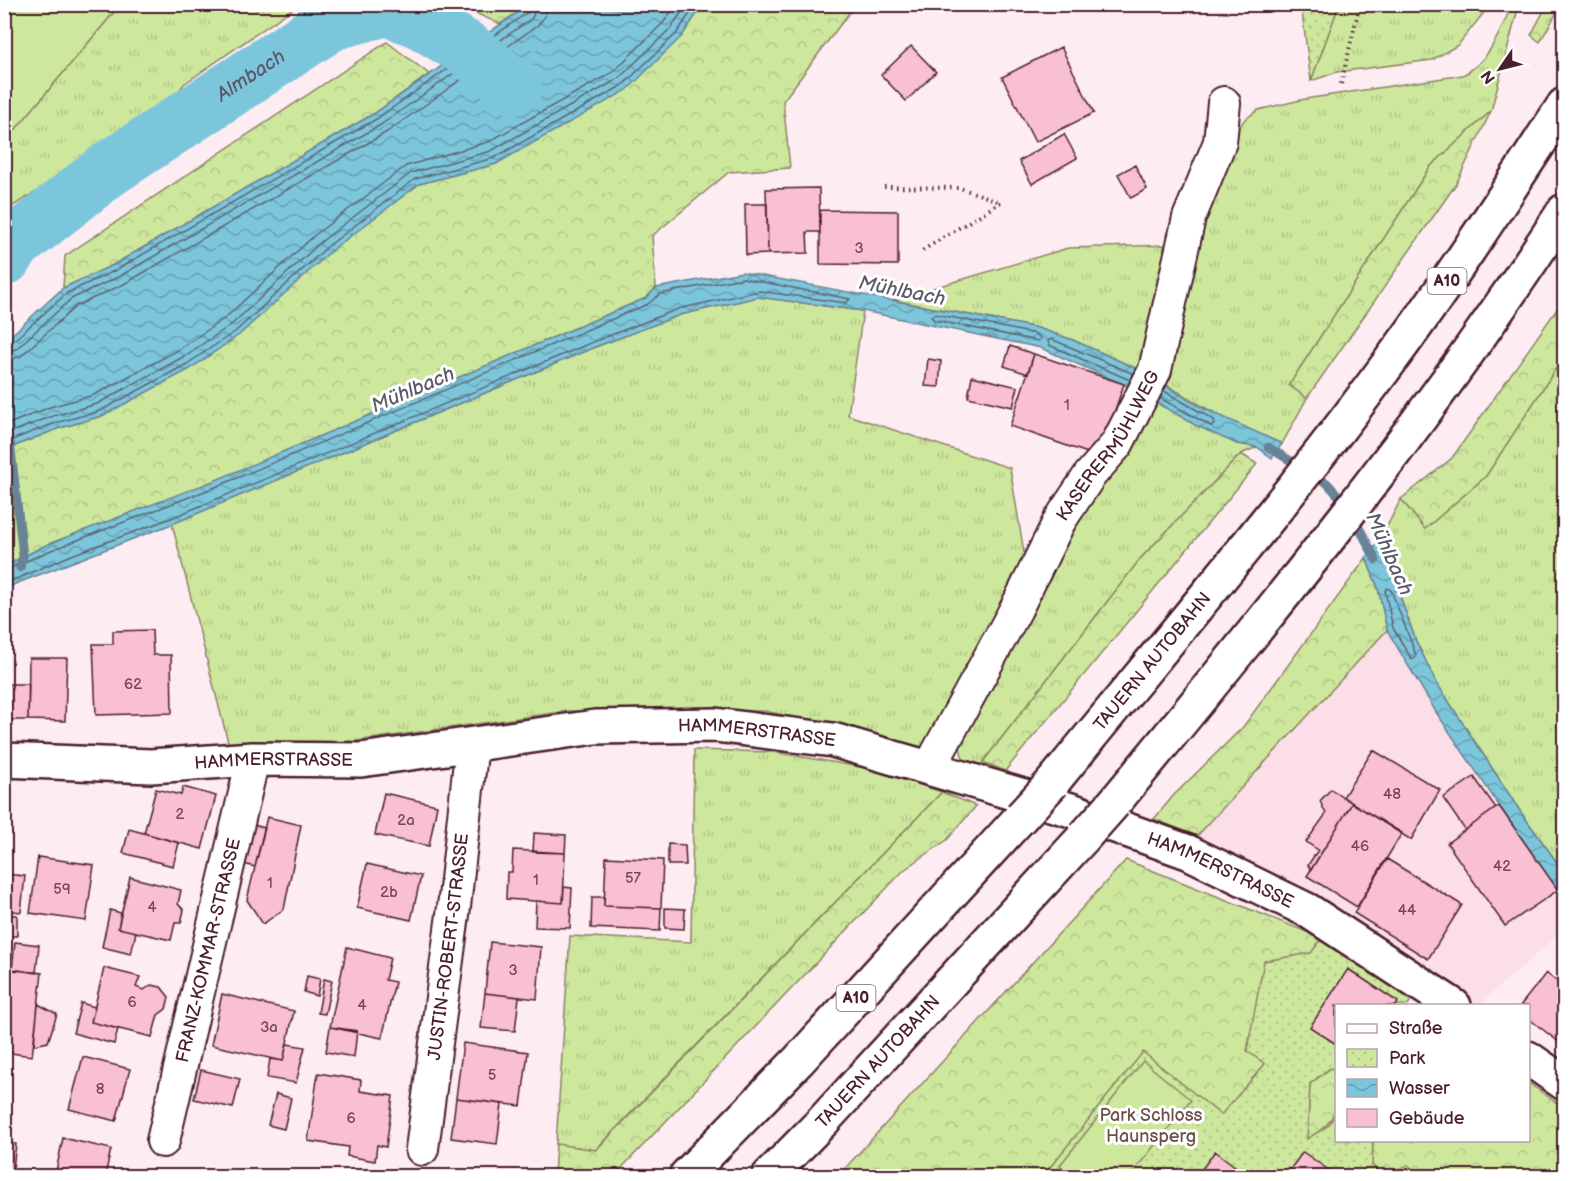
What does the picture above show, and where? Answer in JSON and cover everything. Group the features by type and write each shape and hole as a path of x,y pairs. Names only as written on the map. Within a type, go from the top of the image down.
{"main road":[{"name":"TAUERN AUTOBAHN","path":"686,1176 799,1060 1053,782 1322,452 1424,313 1564,105"},
{"name":"TAUERN AUTOBAHN","path":"769,1176 823,1121 1114,803 1337,531 1448,381 1564,212"},
{"name":"HAMMERSTRASSE","path":"4,760 151,766 253,759 361,760 595,728 715,725 833,740 1071,810 1188,852 1306,910 1452,1004"},
{"path":"1530,1059 1564,1083"}],"street":[{"name":"KASERERMÜHLWEG","path":"930,767 1016,609 1060,520 1090,475 1117,444 1155,370 1189,218 1220,142 1224,103"},
{"name":"JUSTIN-ROBERT-STRASSE","path":"422,1149 454,907 472,744"},
{"name":"FRANZ-KOMMAR-STRASSE","path":"163,1141 253,759"}],"path":[{"path":"1341,84 1360,4"},
{"path":"884,187 960,188 1001,202 920,252"}],"shaded area":[{"path":"1387,630 1436,712 1564,902 1564,930 1476,1004 1300,887 1197,836"}],"green space":[{"path":"4,5 120,5 5,142"},
{"path":"120,5 298,5 184,84 162,114 5,211 5,142"},
{"path":"457,5 528,5 500,24"},
{"path":"703,5 863,5 852,9 783,101 790,168 729,172 652,236 656,288 646,298 216,481 46,545 5,566 5,450 57,429 102,416 419,184 496,164 681,37"},
{"path":"1301,5 1339,5 1311,81"},
{"path":"1339,5 1490,5 1458,45 1432,60 1337,72 1311,81"},
{"path":"1512,5 1519,5 1491,111 1430,167 1289,385 1307,398 1282,444 1221,417 1158,380 1179,285 1235,135 1244,120 1258,110 1305,99 1463,75 1487,54"},
{"path":"1547,5 1561,5 1540,42 1531,35"},
{"path":"387,42 429,74 375,113 113,265 63,288 65,256"},
{"path":"1491,111 1456,184 1307,398 1289,385 1430,167"},
{"path":"1170,245 1144,372 1073,340 1038,328 893,300 1068,248"},
{"path":"758,297 863,311 848,415 1010,468 1026,565 923,747 765,711 568,711 356,741 229,746 172,524 595,347 680,315"},
{"path":"1564,299 1564,356 1486,476 1425,529 1401,499 1452,458"},
{"path":"1564,356 1564,872 1520,811 1436,682 1416,641 1380,540 1401,499 1425,529 1486,476"},
{"path":"1150,400 1237,444 1257,447 1241,454 1141,558 983,762 1005,771 963,759 958,741 1080,502"},
{"path":"1241,454 1257,464 1005,771 983,762 1141,558"},
{"path":"1366,558 1378,588 1387,630 1197,836 1154,819 1174,795 1243,727"},
{"path":"694,750 774,752 866,768 942,792 595,1150 556,1144 570,936 691,942"},
{"path":"942,792 976,806 947,840 904,870 614,1176 554,1176 556,1144 596,1150"},
{"path":"1126,860 1322,938 1311,953 1265,1064 1221,1115 1143,1053 1043,1176 838,1176"},
{"name":"Park Schloss Haunsperg","path":"1322,938 1411,1000 1409,1004 1335,1004 1335,1070 1330,1068 1310,1084 1307,1139 1329,1125 1335,1113 1335,1142 1373,1142 1372,1165 1382,1176 1043,1176 1143,1052 1221,1115 1265,1064 1247,1051 1264,961 1311,953"},
{"path":"1143,1061 1191,1100 1130,1176 1074,1176 1060,1165"},
{"path":"1331,1068 1335,1070 1335,1111 1326,1125 1307,1140 1310,1084"},
{"path":"1530,1084 1564,1108 1564,1176 1421,1176 1408,1165 1382,1176 1372,1165 1373,1142 1530,1142"}],"water":[{"path":"528,5 703,5 681,37 627,90 496,164 419,184 331,251 239,335 190,369 102,416 57,429 5,450 5,341 63,288 113,265 375,113"},
{"path":"742,272 1038,328 1073,340 1144,372 1199,406 1282,444 1272,458 1257,447 1237,444 1195,425 1134,389 1041,348 863,311 758,297 680,315 595,347 172,524 15,584 5,591 5,566 46,545 216,480 646,298 656,288"},
{"path":"1380,540 1416,641 1436,682 1520,811 1564,872 1564,902 1436,712 1387,630 1378,588 1366,558"}],"building":[{"path":"911,46 936,72 906,101 881,75"},
{"path":"1061,47 1094,113 1035,142 1002,77"},
{"path":"1064,134 1077,158 1032,184 1019,161"},
{"path":"1135,165 1147,189 1131,198 1118,174"},
{"path":"819,188 820,232 807,232 808,253 768,254 766,189"},
{"path":"745,204 767,204 768,254 746,255"},
{"path":"820,210 898,211 898,265 820,264"},
{"path":"1010,346 1034,354 1028,374 1004,366"},
{"path":"1034,354 1124,384 1099,457 1010,426"},
{"path":"928,359 941,361 939,387 925,386"},
{"path":"972,376 1018,387 1013,407 968,397"},
{"path":"152,630 153,655 171,655 172,713 96,715 93,644 113,644 113,631"},
{"path":"29,658 67,658 65,721 28,720"},
{"path":"4,684 29,684 28,720 4,720"},
{"path":"1373,750 1440,790 1411,840 1343,797"},
{"path":"1474,777 1496,808 1465,830 1443,798"},
{"path":"183,787 216,796 202,849 144,833 156,789 181,795"},
{"path":"1331,789 1352,803 1311,870 1308,865 1318,850 1306,842 1326,814 1320,801"},
{"path":"384,793 437,805 429,846 375,835"},
{"path":"1352,803 1402,833 1357,907 1307,876"},
{"path":"1499,806 1558,890 1505,926 1447,843"},
{"path":"267,817 301,825 284,909 263,924 247,900"},
{"path":"254,825 265,828 255,867 244,864"},
{"path":"129,829 179,843 173,866 123,853"},
{"path":"534,833 566,835 565,853 533,852"},
{"path":"668,844 685,845 686,865 668,865"},
{"path":"513,850 565,853 563,903 506,899 507,872 512,872"},
{"path":"38,857 94,865 86,921 30,913"},
{"path":"606,857 663,860 661,908 604,906"},
{"path":"1387,859 1462,905 1428,959 1354,913"},
{"path":"367,864 421,876 411,920 357,908"},
{"path":"4,874 25,876 21,912 4,910"},
{"path":"130,877 181,890 178,904 184,910 181,923 175,923 171,940 118,928"},
{"path":"564,887 572,888 570,928 535,927 536,901 563,903"},
{"path":"592,897 604,897 604,906 661,908 660,931 591,928"},
{"path":"665,908 685,909 684,929 665,928"},
{"path":"110,910 121,913 118,928 136,932 131,954 102,947"},
{"path":"4,915 17,915 17,936 4,936"},
{"path":"15,942 39,945 36,973 12,969"},
{"path":"490,942 541,947 537,999 485,993"},
{"path":"347,947 390,958 385,980 395,982 382,1038 330,1027"},
{"path":"104,968 140,977 136,987 144,990 151,985 161,987 169,997 166,1009 158,1015 152,1037 91,1022"},
{"path":"4,969 42,973 32,1056 4,1052"},
{"path":"1348,969 1398,1002 1397,1004 1335,1004 1335,1043 1310,1027"},
{"path":"1546,973 1564,987 1564,1046 1530,1020 1530,1004 1522,1004"},
{"path":"307,976 320,979 317,996 304,992"},
{"path":"324,979 332,981 325,1014 318,1013"},
{"path":"485,993 519,997 515,1031 481,1028"},
{"path":"222,994 294,1011 283,1061 211,1045"},
{"path":"81,1003 95,1007 91,1022 118,1029 114,1044 73,1033"},
{"path":"38,1004 57,1014 48,1042 34,1045"},
{"path":"330,1027 357,1031 354,1057 326,1052"},
{"path":"463,1043 528,1052 521,1106 456,1098"},
{"path":"287,1044 305,1047 296,1083 267,1078 270,1059 283,1061"},
{"path":"83,1057 130,1069 116,1121 69,1109"},
{"path":"201,1070 240,1079 233,1108 194,1099"},
{"path":"318,1073 361,1080 360,1091 393,1096 386,1147 377,1145 375,1161 347,1156 348,1147 308,1141"},
{"path":"276,1094 291,1098 284,1129 268,1125"},
{"path":"456,1098 502,1104 497,1144 451,1138"},
{"path":"63,1138 111,1149 105,1176 55,1176"},
{"path":"4,1142 16,1144 12,1176 4,1176"},
{"path":"1215,1151 1244,1173 1241,1176 1197,1176"},
{"path":"1303,1152 1337,1176 1285,1176"}],"waterway":[{"name":"Almbach","path":"4,258 16,242 109,169 331,23 386,8 419,20 467,49 514,87"},
{"name":"Mühlbach","path":"4,433 10,441 23,556 20,568"},
{"name":"Mühlbach","path":"1268,447 1327,483 1346,504"},
{"name":"Mühlbach","path":"1353,516 1376,560"}]}
